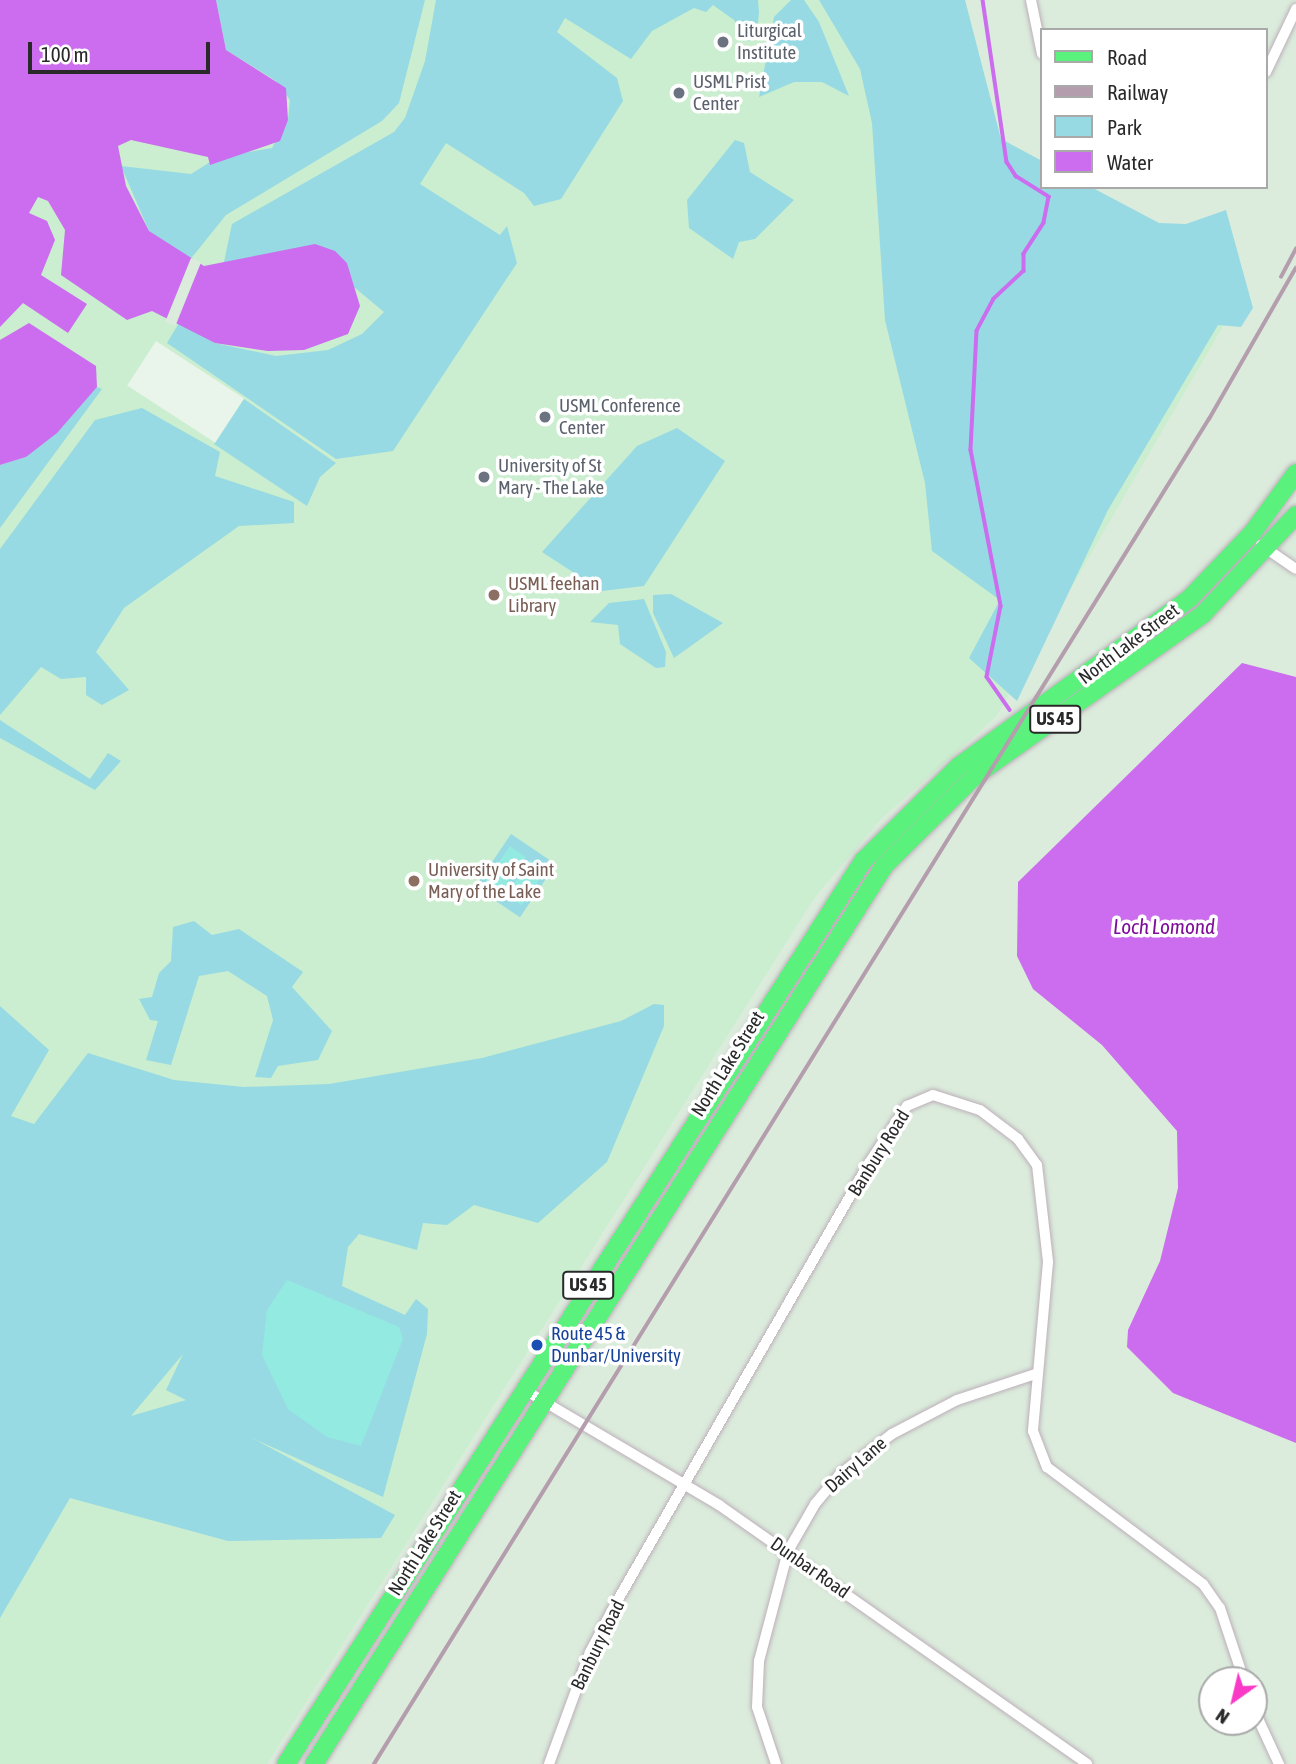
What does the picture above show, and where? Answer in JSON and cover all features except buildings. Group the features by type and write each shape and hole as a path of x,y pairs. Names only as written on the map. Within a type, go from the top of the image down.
{"main road":[{"name":"North Lake Street","path":"286,1764 523,1389 863,861 959,766 1141,638 1249,536 1296,473"},
{"name":"North Lake Street","path":"314,1764 849,915 899,848 976,775 1203,614 1268,550 1296,515"}],"street":[{"path":"1031,0 1040,44"},
{"path":"1268,68 1296,9"},
{"path":"1249,536 1296,569"},
{"name":"Banbury Road","path":"549,1764 590,1652 869,1163 907,1107 920,1098 956,1099 980,1110 1018,1139 1037,1165 1048,1262 1033,1431 1047,1467 1203,1584 1220,1608 1239,1666"},
{"name":"Dairy Lane","path":"776,1764 756,1688 788,1551 815,1504 872,1447 957,1400 1038,1373"},
{"name":"Dunbar Road","path":"523,1389 788,1551 1087,1764"},
{"path":"1266,1736 1279,1764"}],"shaded area":[{"name":"University of Saint Mary of the Lake","path":"0,0 965,0 1001,139 1040,160 1040,189 1094,189 1243,292 996,717 881,819 815,897 267,1764 0,1764"},
{"path":"156,341 244,398 215,443 127,385"},
{"path":"510,846 526,857 501,892 485,881"},
{"path":"530,860 546,871 521,905 506,894"},
{"path":"287,1280 399,1327 403,1339 361,1446 327,1437 288,1409 262,1355 267,1310"}],"green space":[{"path":"216,0 425,0 399,103 382,121 226,215 189,261 149,231 121,166 191,174 218,157 272,148 288,120 290,100 276,81 226,50"},
{"path":"436,0 758,0 759,13 757,32 748,41 734,20 713,5 706,12 694,8 652,31 631,59 565,18 557,32 617,78 623,101 561,199 534,206 524,193 446,143 420,184 500,235 507,226 517,263 393,451 336,459 167,343 179,323 215,343 276,356 328,350 362,334 384,312 354,287 347,263 224,262 232,224 394,132 405,118 425,61"},
{"path":"791,0 804,0 819,22 849,96 822,82 794,82 759,97 774,17"},
{"path":"819,0 965,0 1001,139 1040,160 1040,189 1095,189 1159,223 1186,224 1226,210 1253,308 1241,327 1218,325 1108,510 1017,701 969,658 1000,600 932,551 925,483 885,320 872,123 860,69"},
{"path":"735,140 744,143 750,172 794,200 755,239 739,242 733,259 689,228 687,200"},
{"path":"97,387 102,389 0,528 0,465 26,457"},
{"path":"244,399 336,463 320,477 307,506 214,444"},
{"path":"142,408 220,452 215,476 294,502 294,523 239,526 124,608 96,652 129,690 102,705 86,695 86,677 61,679 41,667 0,715 0,549 95,420"},
{"path":"677,428 725,461 644,586 602,591 542,552 637,446"},
{"path":"671,594 723,623 674,658 653,613 653,595"},
{"path":"644,599 666,652 665,667 656,668 620,644 618,625 590,622 609,603"},
{"path":"0,720 90,779 108,753 121,761 95,790 0,738"},
{"path":"511,834 556,864 520,917 475,887"},
{"path":"194,921 212,935 239,929 303,972 292,987 332,1031 318,1060 278,1066 271,1078 255,1077 273,1020 267,996 228,971 199,976 171,1065 146,1060 158,1021 150,1020 139,999 152,997 159,973 171,961 173,927"},
{"path":"654,1004 664,1005 664,1026 607,1162 538,1223 474,1205 447,1225 423,1223 417,1250 359,1234 348,1247 342,1286 405,1315 416,1299 428,1309 427,1334 383,1497 252,1438 395,1515 381,1538 228,1541 70,1498 0,1618 0,1006 49,1050 11,1116 34,1124 88,1053 174,1080 244,1087 329,1084 482,1058 621,1021","holes":["183,1354 166,1390 186,1400 131,1416"]}],"water":[{"path":"0,0 216,0 226,50 286,88 288,120 280,141 210,165 208,157 131,140 118,146 126,186 149,231 204,266 315,244 335,251 347,263 360,306 348,334 304,350 268,351 215,343 152,311 127,320 61,275 65,230 48,201 38,197 29,213 47,221 55,240 41,275 87,304 68,333 23,303 0,327"},
{"path":"29,323 96,366 97,387 57,433 26,457 0,465 0,340"},
{"name":"Loch Lomond","path":"1242,663 1296,677 1296,1443 1173,1393 1127,1347 1128,1330 1160,1261 1178,1188 1177,1131 1102,1045 1033,989 1017,956 1018,882"}],"pier":[{"path":"191,258 201,262 175,326 165,322"}],"waterway":[{"path":"983,0 1007,162 1016,176 1049,197 1044,223 1024,254 1024,271 994,299 977,331 971,450 1001,606 987,677 1010,710"}],"railway":[{"path":"1281,277 1296,249"},
{"path":"374,1764 1209,419 1296,268"}],"place":[{"name":"Liturgical Institute","path":"723,42"},
{"name":"USML Prist Center","path":"679,93"},
{"name":"USML Conference Center","path":"545,417"},
{"name":"University of St Mary - The Lake","path":"484,477"},
{"name":"USML feehan Library","path":"494,595"},
{"name":"University of Saint Mary of the Lake","path":"414,881"},
{"name":"Route 45 & Dunbar/University","path":"537,1345"}]}
